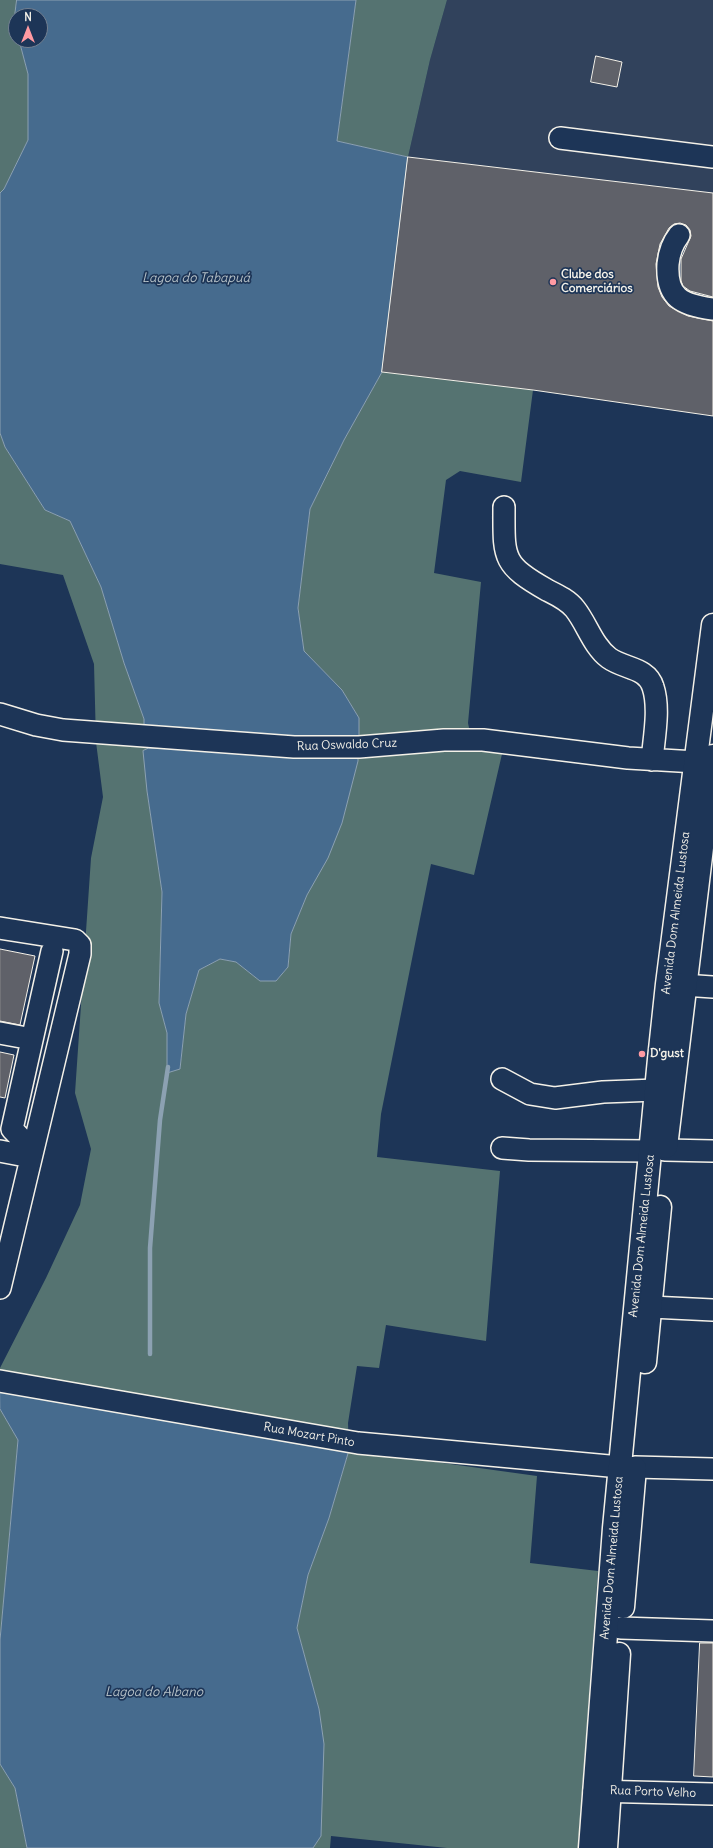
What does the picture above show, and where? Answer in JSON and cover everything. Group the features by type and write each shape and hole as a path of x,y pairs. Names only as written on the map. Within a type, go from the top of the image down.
{"main road":[{"name":"Avenida Dom Almeida Lustosa","path":"606,1848 602,1791 627,1467 676,985 705,759 713,625"},
{"name":"Avenida Dom Almeida Lustosa","path":"627,1467 650,1307 658,1151 656,1090 709,821 705,759"},
{"name":"Avenida Dom Almeida Lustosa","path":"590,1848 602,1791 621,1628 622,1527"}],"street":[{"path":"560,138 713,157"},
{"path":"679,236 673,243 669,260 668,284 674,294 682,300 700,307 713,309"},
{"path":"504,507 504,542 506,555 513,567 529,580 574,608 601,651 618,663 639,670 648,677 653,686 656,701 652,760"},
{"name":"Rua Oswaldo Cruz","path":"0,714 36,725 63,730 294,747 359,747 444,740 483,740 652,760 705,759"},
{"path":"0,928 75,940 80,945 80,954 31,1153 0,1288"},
{"path":"31,1153 6,1128 32,1039 52,951"},
{"path":"676,985 713,987"},
{"path":"0,1033 32,1039"},
{"path":"502,1079 530,1094 555,1098 603,1092 656,1090"},
{"path":"502,1148 529,1150 713,1151"},
{"path":"0,1151 31,1153"},
{"path":"650,1307 713,1310"},
{"name":"Rua Mozart Pinto","path":"0,1381 358,1443 627,1467 713,1469"},
{"path":"621,1628 713,1631"},
{"name":"Rua Porto Velho","path":"602,1791 713,1794"}],"shaded area":[{"path":"447,0 713,0 713,193 408,157 430,60"}],"green space":[{"path":"0,0 17,0 16,8 8,8 8,48 21,48 28,74 28,140 4,189 0,193"},
{"path":"356,0 447,0 430,60 408,157 337,141"},
{"path":"382,372 533,390 521,482 460,471 446,480 434,573 481,582 468,723 473,747 502,754 474,875 431,864 381,1114 377,1157 500,1171 486,1341 386,1325 379,1368 357,1366 348,1423 349,1450 0,1392 0,1368 46,1278 80,1205 91,1149 75,1093 91,858 103,797 96,742 94,664 63,575 0,564 0,433 5,447 45,510 70,521 101,587 124,663 144,719 359,718 342,690 304,651 298,608 310,509 344,440","holes":["358,758 342,823 307,895 291,934 288,967 276,981 260,981 236,962 220,959 199,970 186,1014 180,1069 167,1072 167,1033 159,1003 162,892 147,791"]},
{"path":"0,1409 18,1440 0,1640"},
{"path":"349,1450 537,1476 530,1563 598,1571 578,1848 447,1848 331,1836 330,1848 313,1848 321,1836 319,1709 297,1628 308,1575 329,1518"},
{"path":"0,1764 15,1788 27,1848 0,1848"}],"water":[{"name":"Lagoa do Tabapuá","path":"17,0 356,0 337,141 408,157 382,372 344,440 310,509 298,608 304,651 342,690 359,718 359,743 144,730 144,719 124,663 101,587 70,521 45,510 5,447 0,433 0,193 4,189 28,140 28,74 21,48 48,48 48,8 16,8"},
{"path":"149,748 358,758 342,823 328,858 307,895 291,934 288,967 276,981 260,981 236,962 220,959 199,970 186,1014 180,1069 167,1073 167,1033 159,1003 162,892 147,791 143,751"},
{"name":"Lagoa do Albano","path":"0,1392 349,1450 329,1518 308,1575 297,1628 319,1709 324,1744 321,1836 313,1848 27,1848 15,1788 0,1764 0,1640 18,1440 0,1409"}],"building":[{"path":"596,56 622,62 617,87 591,82"},
{"name":"Clube dos Comerciários","path":"408,157 713,193 713,297 690,291 683,286 681,281 681,259 691,236 690,230 686,225 680,223 674,224 669,228 660,244 656,264 658,287 662,297 669,306 688,316 713,321 713,416 533,390 382,372"},
{"path":"0,949 35,956 20,1025 0,1021"},
{"path":"0,1052 14,1055 5,1098 0,1097"},
{"path":"700,1643 713,1643 713,1777 694,1776"}],"waterway":[{"path":"150,1354 150,1248 160,1120 168,1067"}],"place":[{"name":"Clube dos Comerciários","path":"553,282"},
{"name":"D'gust","path":"642,1054"}]}
